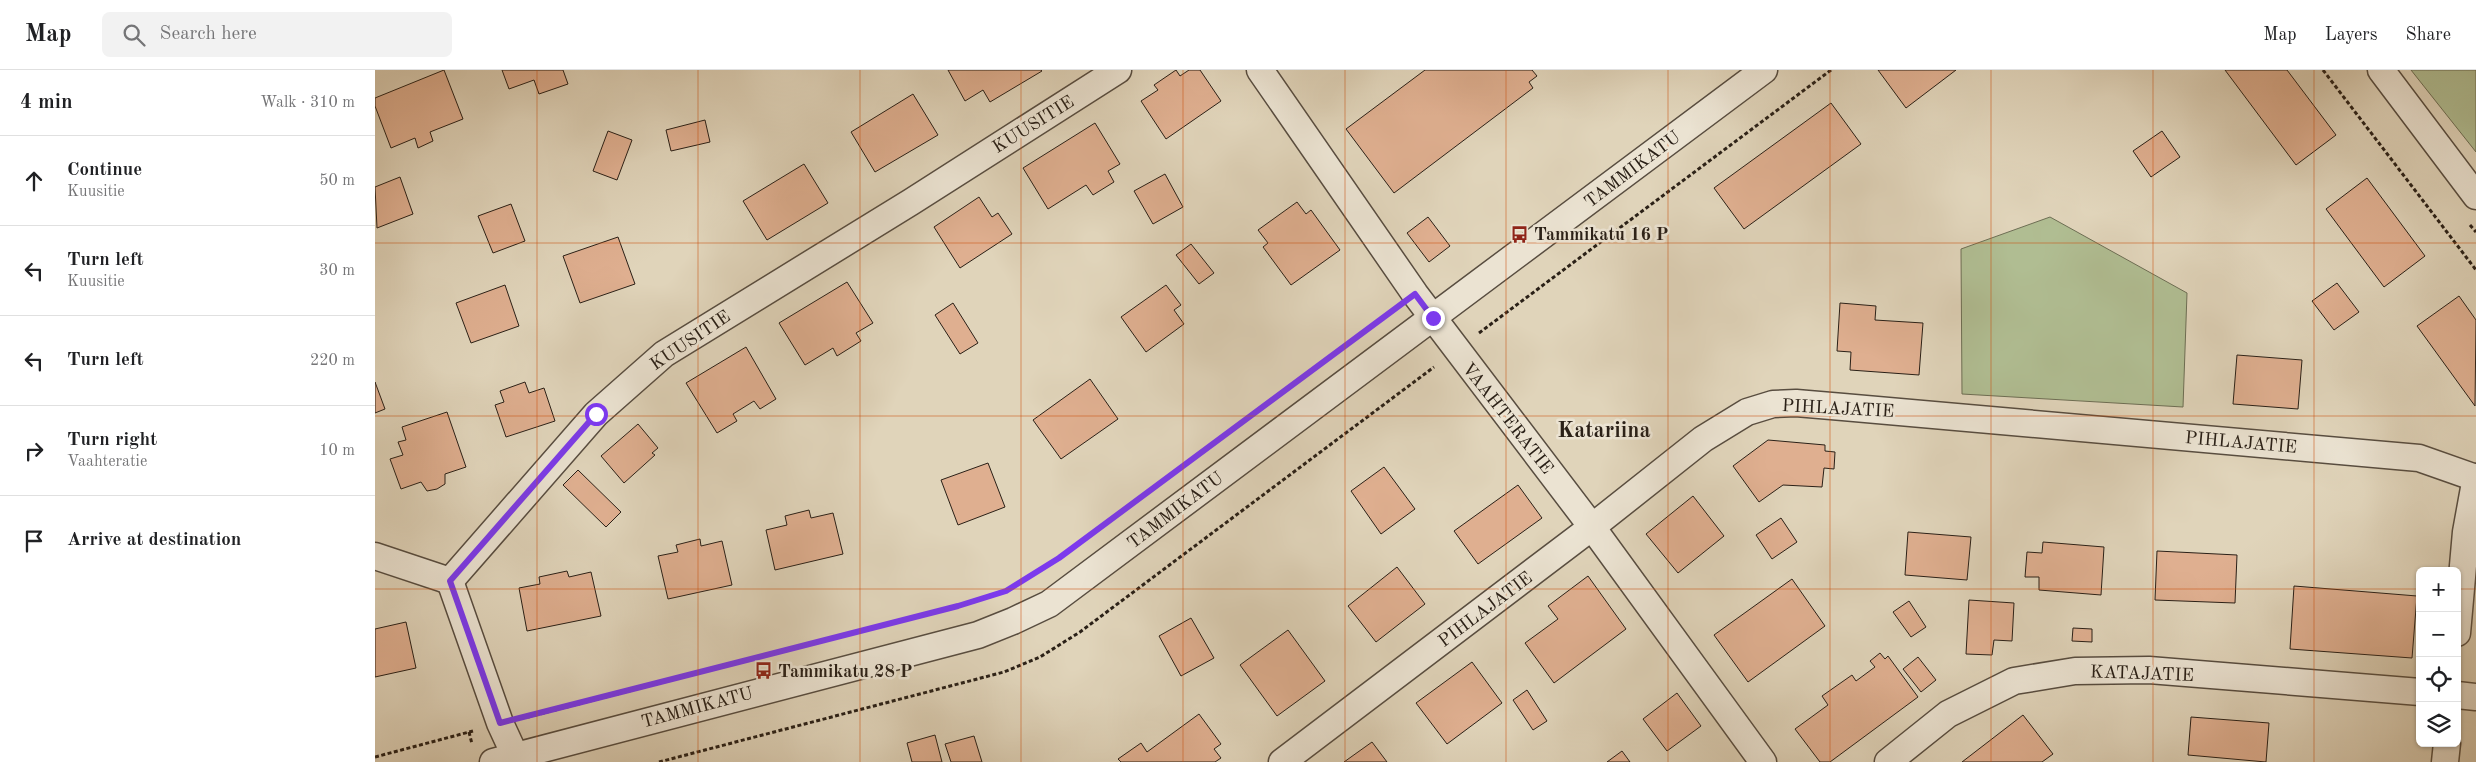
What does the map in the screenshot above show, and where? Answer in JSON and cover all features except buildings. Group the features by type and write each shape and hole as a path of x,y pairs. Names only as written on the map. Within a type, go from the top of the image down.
{"street":[{"name":"KUUSITIE","path":"450,581 596,414 664,354 911,202 1117,70"},
{"name":"VAAHTERATIE","path":"1260,70 1433,318 1592,527 1763,762"},
{"name":"TAMMIKATU","path":"509,760 978,635 1049,604 1764,70"},
{"path":"2381,70 2476,196"},
{"name":"PIHLAJATIE","path":"1282,762 1592,527 1703,439 1747,412 1773,404 1796,403 2419,458 2476,478"},
{"path":"2459,612 2466,532 2476,478"},
{"path":"375,556 450,581 500,723 509,760"},
{"name":"KATAJATIE","path":"1888,762 1948,714 2014,681 2075,671 2149,670 2416,692"},
{"path":"2461,695 2476,697"},
{"path":"2445,762 2447,747"}],"path":[{"path":"2323,70 2476,270"},
{"path":"375,757 500,723 958,606 1006,591 1059,558"}],"green space":[{"path":"2411,70 2476,70 2476,152"},
{"path":"2050,217 2187,293 2183,407 1962,394 1961,249"}],"place":[{"name":"Tammikatu 16 P","path":"1520,234"},
{"name":"Tammikatu 28 P","path":"764,671"}],"district":[{"name":"Katariina","path":"1604,429"}],"route":[{"path":"596,414 450,581 500,723 958,606 1006,591 1059,558 1415,294 1433,318"}]}
